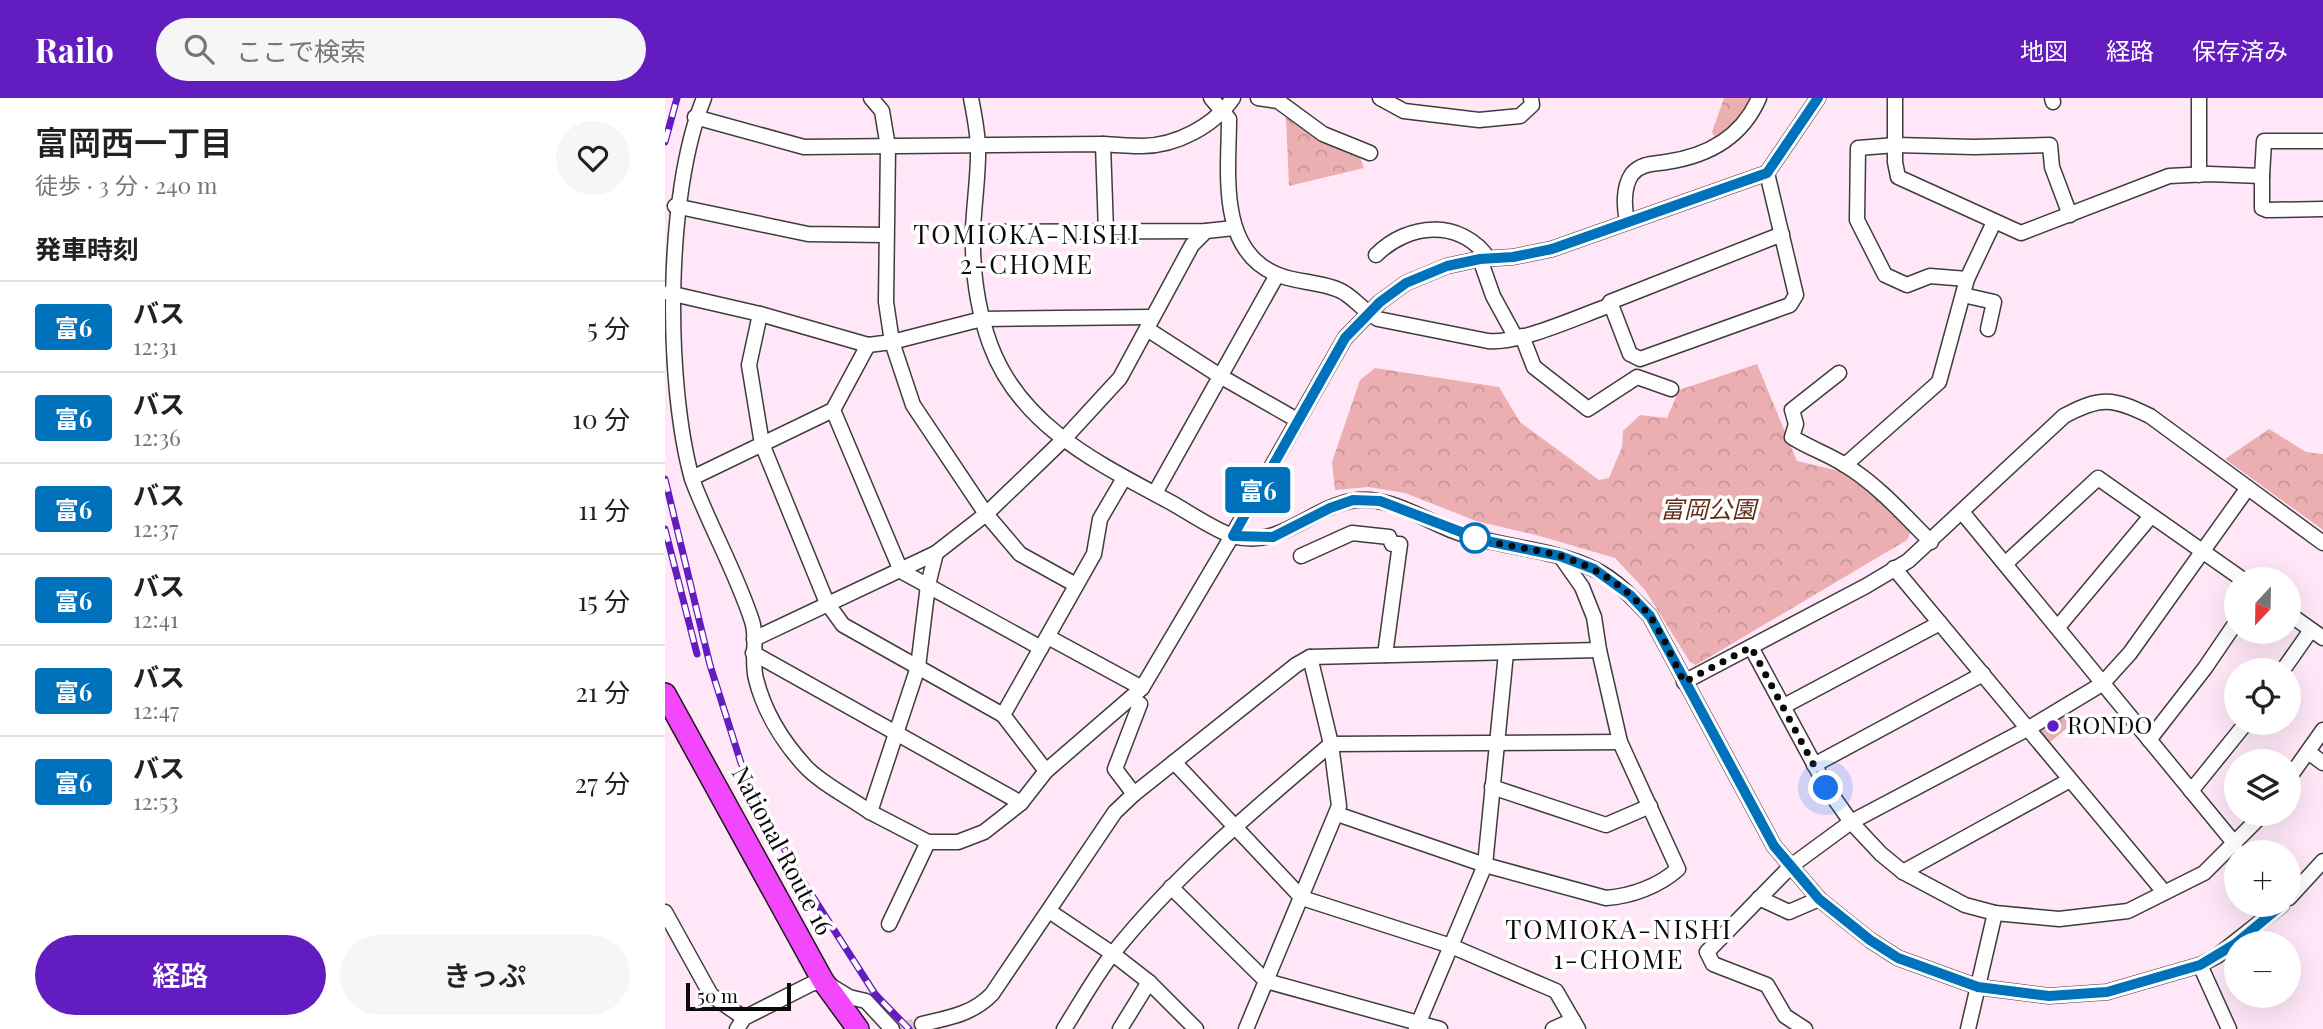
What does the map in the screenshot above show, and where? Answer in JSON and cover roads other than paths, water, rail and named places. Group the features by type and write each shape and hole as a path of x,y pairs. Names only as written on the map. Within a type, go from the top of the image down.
{"highway":[{"name":"National Route 16","path":"665,694 823,981 858,1029"}],"street":[{"path":"704,98 687,145 675,206 669,293 672,385 678,431 692,478 753,623 756,679 775,727 806,768 870,812 928,842 958,842 984,832 1021,803 1047,771 1136,693 1233,536 1345,338 1367,314 1406,283 1447,266 1552,249 1767,173 1818,98"},
{"path":"871,98 882,111 888,148 886,302 891,342 913,405 986,514 1020,554 1076,585"},
{"path":"971,98 978,146 973,232 975,285 982,318 998,364 1012,386 1034,413 1063,440 1124,478 1233,536 1273,537 1330,508 1353,500 1380,501 1482,540 1560,556 1594,569 1630,595 1650,616 1774,846 1819,899 1870,940 1898,958 1978,987 2049,996 2107,992 2200,965 2235,944 2268,917"},
{"path":"1211,98 1229,119 1229,198 1234,228 1251,256 1263,268 1277,275 1341,287 1367,314 1378,319 1488,341 1499,342 1519,337 1611,305"},
{"path":"695,117 804,147 1103,144 1145,146 1191,134 1223,111 1233,98"},
{"path":"1258,98 1278,101 1323,134 1370,153"},
{"path":"1380,98 1404,111 1479,120 1520,116 1532,104 1531,98"},
{"path":"1627,221 1623,203 1632,175 1650,163 1666,162 1695,154 1728,140 1752,116 1759,98"},
{"path":"1895,98 1898,177 2021,233 2169,176 2262,176"},
{"path":"2199,98 2199,175"},
{"path":"2323,141 2264,141 2262,176 2262,208 2323,209"},
{"path":"1103,144 1106,232"},
{"path":"1967,279 1930,276 1907,285 1885,275 1857,220 1858,148 1896,145 1974,148 2050,145 2052,167 2070,215"},
{"path":"1767,173 1782,234 1796,295 1790,305 1640,359 1630,354 1610,302 1782,234"},
{"path":"675,206 808,234 885,235"},
{"path":"1845,465 1939,382 1967,279 1994,222"},
{"path":"973,232 1206,231 1234,228"},
{"path":"1376,256 1391,241 1428,229 1442,229 1467,238 1483,251 1493,296 1534,367 1588,409 1637,377 1671,389"},
{"path":"754,646 827,603 936,553 986,514 1063,440 1120,378 1192,245 1206,231"},
{"path":"1155,494 1277,275"},
{"path":"669,293 760,314 867,345 891,342 982,318 1150,323 1220,376 1297,420"},
{"path":"1963,295 1994,302 1988,329"},
{"path":"760,314 749,365 762,444 827,603 843,625 1003,715 1047,771"},
{"path":"692,478 833,410 867,345"},
{"path":"1839,373 1792,410 1796,424 1792,437 1845,465 1895,504 1931,542"},
{"path":"1684,682 1908,561 2064,416 2084,405 2100,401 2123,403 2150,416 2323,543"},
{"path":"833,410 901,571 1136,693 1140,704 1115,769 1134,794"},
{"path":"1003,715 1094,554 1100,519 1124,478"},
{"path":"2005,564 2098,478 2225,567"},
{"path":"1805,1029 1785,1016 1767,985 1713,964 1707,952 1791,866 1851,822 2029,728 2102,684 2130,653 2247,489"},
{"path":"1962,512 2232,840"},
{"path":"2058,627 2151,516"},
{"path":"1301,556 1352,533 1389,537 1392,544 1400,544 1385,654"},
{"path":"870,812 918,667 928,585 936,553"},
{"path":"1336,814 1485,865 1606,898 1625,896 1667,878 1678,869 1620,742 1594,617 1581,587 1560,556"},
{"path":"1894,568 2164,892"},
{"path":"1784,706 1940,623"},
{"path":"2294,658 2317,634 2301,623"},
{"path":"2149,740 2224,640"},
{"path":"754,646 1021,803"},
{"path":"1751,647 1826,788 1851,822 1881,854 1903,872 1965,905 1995,913 2059,919 2128,911 2204,873 2224,854"},
{"path":"922,1024 954,1023 982,1004 992,994 1115,812 1296,665 1310,657 1599,650"},
{"path":"1418,1026 1485,865 1506,653"},
{"path":"1245,1029 1303,898 1339,806 1331,744 1310,657"},
{"path":"1814,765 1983,674"},
{"path":"2301,762 2323,730"},
{"path":"2191,791 2237,735"},
{"path":"1064,1029 1113,954 1171,887 1234,827 1331,744 1620,742"},
{"path":"2308,752 2323,763"},
{"path":"1174,762 1303,898 1451,946 1556,991 1576,1025 1553,1029"},
{"path":"1903,872 2070,780"},
{"path":"1492,787 1606,825 1650,806"},
{"path":"2239,840 2252,826"},
{"path":"889,924 928,842"},
{"path":"2301,885 2323,861"},
{"path":"1171,887 1266,981 1418,1026 1440,1029"},
{"path":"1759,898 1789,912 1819,899"},
{"path":"1049,911 1149,982 1196,1029"},
{"path":"665,912 711,995 741,1024 811,984 823,981 849,997 866,1001 892,1029"},
{"path":"1968,1029 1995,913"},
{"path":"2200,965 2229,1029"},
{"path":"1120,1029 1149,982"}],"tunnel":[{"path":"900,1029 922,1024"}],"railway":[{"path":"665,142 677,98"},
{"path":"665,479 710,665 741,763 769,822 802,880 875,994 909,1029"},
{"path":"665,529 697,654"}],"place":[{"name":"RONDO","path":"2053,726"}],"district":[{"name":"TOMIOKA-NISHI 2-CHOME","path":"1027,250"},
{"name":"TOMIOKA-NISHI 1-CHOME","path":"1619,945"}],"park label":[{"name":"富岡公園","path":"1708,510"}]}
